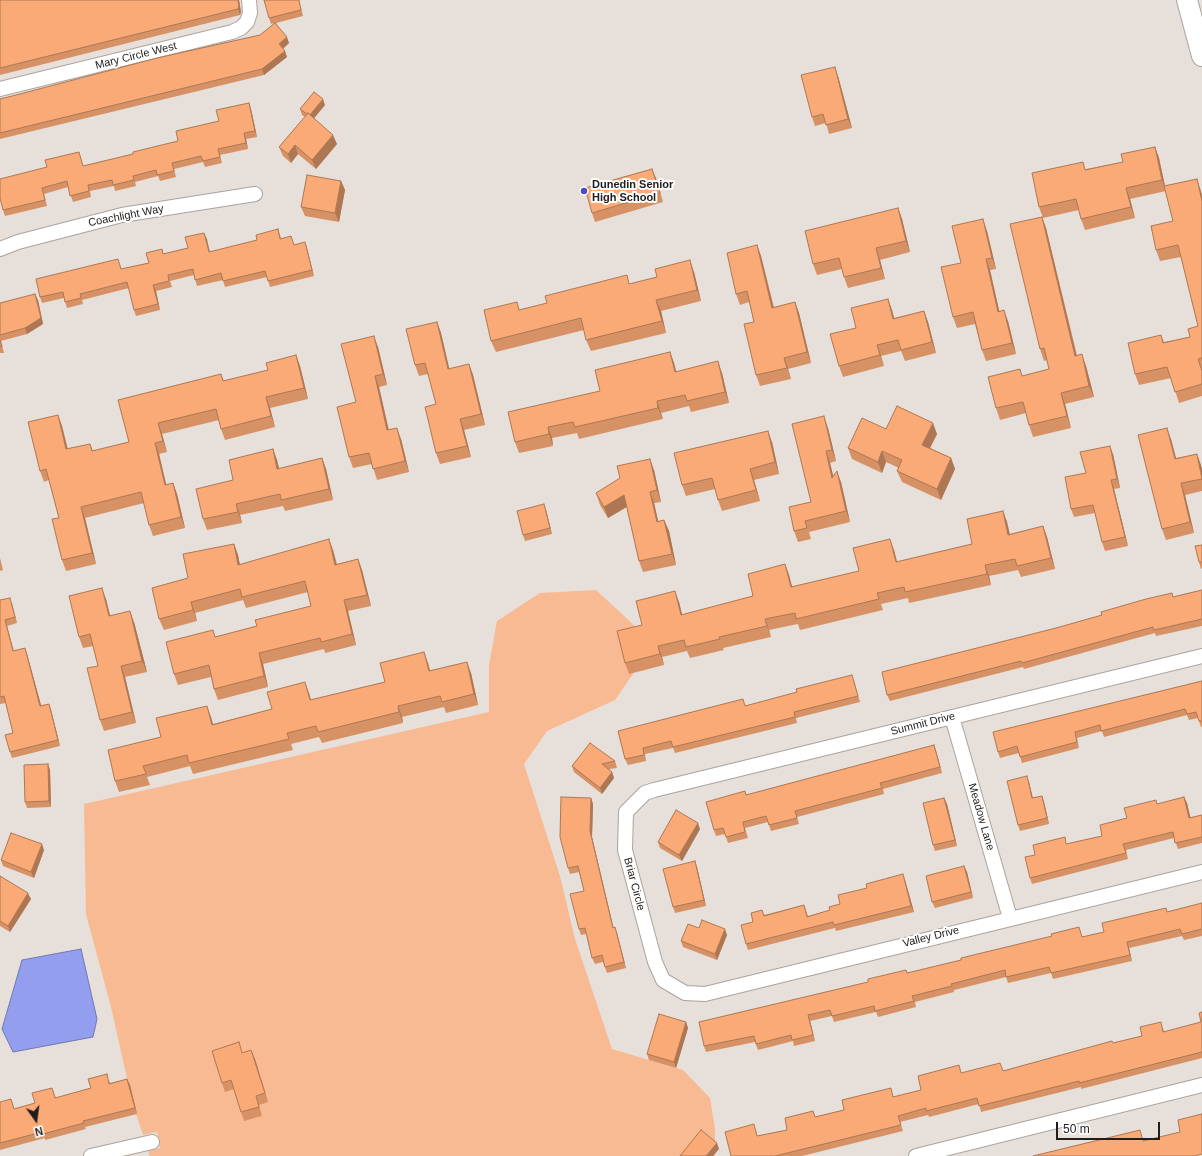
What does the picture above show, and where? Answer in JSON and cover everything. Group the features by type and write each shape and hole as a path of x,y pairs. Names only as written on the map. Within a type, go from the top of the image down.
{"street":[{"name":"Mary Circle West","path":"0,89 232,32 241,28 247,22 250,13 249,0"},
{"path":"1187,0 1202,56"},
{"name":"Coachlight Way","path":"0,249 18,242 66,228 122,215 254,194"},
{"name":"Summit Drive","path":"645,794 672,784 1202,656"},
{"name":"Meadow Lane","path":"952,717 1010,918"},
{"name":"Briar Circle","path":"645,794 626,812 625,850 655,962 663,980"},
{"name":"Valley Drive","path":"663,980 685,993 705,994 1202,872"},
{"path":"916,1156 1202,1085"},
{"path":"91,1156 152,1142"}],"shaded area":[{"path":"596,590 636,627 635,671 615,700 547,731 524,764 560,876 575,939 612,1049 683,1070 710,1098 715,1129 715,1156 150,1156 148,1151 160,1148 157,1132 143,1135 133,1105 111,1007 86,914 84,804 489,712 489,665 497,621 540,593"}],"water":[{"path":"81,949 97,1019 93,1037 13,1052 2,1029 22,960"}],"building":[{"path":"0,0 238,0 239,6 238,9 0,68"},
{"path":"264,0 299,0 301,10 269,18"},
{"path":"275,23 287,37 279,44 285,51 262,69 0,133 0,99 157,58 260,35"},
{"path":"835,67 848,119 826,125 823,114 812,117 801,75"},
{"path":"314,92 323,99 310,115 300,109"},
{"path":"249,103 255,131 244,133 246,143 218,149 220,157 203,161 201,156 172,163 174,171 157,175 156,170 133,176 134,180 113,185 112,180 88,185 89,191 70,196 67,181 42,188 45,200 3,210 0,198 0,179 47,167 45,160 79,152 83,166 178,141 176,131 219,121 216,110"},
{"path":"308,113 333,135 312,160 295,145 288,154 279,147"},
{"path":"1155,147 1162,180 1126,188 1131,207 1081,219 1076,199 1039,207 1032,173 1083,162 1085,170 1123,162 1121,154"},
{"path":"652,169 660,193 592,213 585,188"},
{"path":"307,175 341,181 335,213 301,207"},
{"path":"1197,179 1202,201 1202,358 1198,359 1202,371 1202,384 1175,392 1167,367 1135,374 1128,343 1161,335 1163,343 1190,337 1188,329 1198,326 1178,245 1156,250 1151,226 1173,221 1164,186"},
{"path":"898,208 906,241 876,248 881,268 844,277 839,258 813,264 805,231"},
{"path":"1042,217 1075,356 1082,354 1089,386 1061,393 1067,416 1029,425 1023,402 996,408 988,377 1020,369 1022,376 1049,369 1044,348 1040,349 1010,224"},
{"path":"983,219 992,258 986,259 998,312 1004,310 1012,343 982,350 973,312 953,317 941,267 961,263 952,226"},
{"path":"278,229 280,239 291,236 294,245 305,242 312,270 268,281 265,271 223,281 221,273 195,280 193,269 168,275 169,281 153,285 158,304 134,310 127,282 80,294 81,298 65,302 63,292 40,297 36,279 118,259 121,269 149,263 146,253 162,249 163,254 188,248 185,237 204,233 209,252 257,240 256,235"},
{"path":"757,245 772,308 795,302 807,352 784,358 787,368 756,375 744,324 754,322 747,291 736,294 727,253"},
{"path":"690,260 697,290 656,300 662,321 586,340 581,318 491,341 484,310 517,302 519,310 547,303 545,296 627,275 629,284 657,277 655,269"},
{"path":"35,294 41,318 25,328 0,335 0,303"},
{"path":"888,299 893,319 924,311 932,342 901,350 898,340 877,345 880,355 839,366 830,334 856,328 851,308"},
{"path":"437,322 448,369 469,364 481,414 460,419 467,446 436,453 425,407 436,404 425,363 415,365 406,329"},
{"path":"374,336 383,374 375,376 387,430 397,428 405,461 373,469 369,453 349,457 337,407 356,402 341,344"},
{"path":"670,352 675,372 718,361 725,392 687,401 685,395 657,401 658,408 575,427 573,422 548,427 549,434 515,442 508,412 600,391 595,370"},
{"path":"296,355 304,388 266,397 271,416 221,429 216,409 158,423 163,441 155,443 165,485 173,483 181,517 149,525 141,492 81,507 92,553 62,560 52,519 59,518 46,469 40,471 28,422 58,415 66,449 90,444 92,451 129,442 118,400 221,374 223,381 268,370 266,363"},
{"path":"897,406 933,423 922,445 951,458 937,489 897,471 902,460 882,451 878,462 848,448 862,418 886,429"},
{"path":"824,416 832,450 826,451 832,478 837,471 846,511 805,521 807,528 794,531 789,507 811,502 792,424"},
{"path":"1167,428 1175,459 1197,454 1202,479 1181,483 1190,522 1162,529 1138,435"},
{"path":"768,431 775,462 750,469 756,490 718,500 712,478 682,485 674,453"},
{"path":"1110,446 1117,479 1111,480 1125,537 1102,542 1093,505 1071,509 1065,477 1086,473 1080,452"},
{"path":"273,449 277,469 322,458 329,489 281,500 280,494 236,504 238,512 203,519 196,489 233,480 229,460"},
{"path":"650,459 657,490 650,492 657,522 664,520 672,554 639,561 624,495 604,507 596,493 620,478 617,466"},
{"path":"544,504 550,528 523,535 517,511"},
{"path":"1003,511 1008,535 1043,526 1051,558 1017,566 1015,559 985,565 987,574 905,592 904,587 877,593 879,599 796,619 795,613 765,619 767,626 719,637 720,639 686,647 684,640 658,646 660,654 625,663 617,631 642,625 636,601 675,591 681,615 753,596 748,574 785,564 791,587 859,571 853,548 890,539 896,562 972,544 967,519"},
{"path":"329,539 335,565 358,559 367,595 344,600 352,634 321,642 320,638 259,653 264,676 214,689 209,665 174,674 166,642 213,630 215,637 257,626 255,620 311,606 305,581 242,597 240,589 191,602 193,610 159,619 152,588 188,578 183,554 234,544 238,565"},
{"path":"1202,545 1202,562 1199,562 1195,546"},
{"path":"102,588 109,616 130,611 142,661 121,666 132,712 100,720 87,668 98,666 90,634 79,637 69,596"},
{"path":"1202,590 1202,619 1154,630 1153,627 1022,663 1021,661 887,695 882,672 1056,628 1102,615 1101,612 1146,599 1172,593 1173,597"},
{"path":"10,598 15,617 5,620 13,651 25,648 40,706 49,704 58,740 10,752 5,735 13,733 4,696 0,697 0,600"},
{"path":"424,652 429,671 467,662 474,694 442,702 440,696 398,706 399,712 318,732 316,726 287,733 289,739 189,763 187,755 143,766 146,774 115,781 108,750 161,737 156,718 207,706 212,725 272,709 267,692 305,682 310,700 385,682 380,663"},
{"path":"852,675 858,696 794,712 795,717 673,747 671,741 643,748 644,755 625,759 618,731 743,699 745,706 797,692 796,689"},
{"path":"1202,681 1202,721 1199,721 1196,712 1187,714 1185,709 1101,731 1100,725 1075,732 1077,742 1020,757 1017,746 998,752 993,732"},
{"path":"590,743 615,761 602,764 612,772 600,788 572,766"},
{"path":"934,745 940,767 880,783 882,788 795,811 797,818 769,825 766,816 743,822 745,832 726,837 723,828 714,830 706,802 745,791 746,795"},
{"path":"48,764 49,801 25,802 24,765"},
{"path":"1027,776 1032,798 1042,796 1047,818 1018,825 1007,781"},
{"path":"561,797 591,798 590,831 613,928 615,927 624,962 605,967 602,955 592,958 585,928 579,929 570,894 584,891 578,866 568,868 560,837"},
{"path":"1184,797 1189,818 1202,815 1202,837 1175,843 1173,832 1123,844 1126,853 1030,878 1025,857 1035,855 1033,845 1065,837 1066,844 1102,836 1100,825 1127,818 1124,808 1156,800 1157,804"},
{"path":"944,798 955,840 933,845 923,803"},
{"path":"676,810 698,823 679,855 658,842"},
{"path":"11,833 42,844 31,872 1,860"},
{"path":"695,861 704,900 673,907 663,869"},
{"path":"964,866 971,892 932,902 926,876"},
{"path":"903,874 911,906 834,925 833,922 746,944 741,925 753,922 751,913 762,910 764,916 804,905 807,917 830,910 829,907 840,904 838,895 867,888 866,884"},
{"path":"0,876 28,893 8,926 0,921"},
{"path":"1202,903 1202,929 1182,934 1180,929 1127,942 1130,955 1051,973 1049,967 1006,977 1005,970 912,996 914,1001 875,1011 874,1006 832,1016 830,1010 808,1015 813,1035 792,1040 791,1035 756,1044 754,1036 704,1046 699,1022 868,982 868,979 906,970 907,973 961,960 961,958 1052,936 1051,934 1079,927 1082,937 1104,932 1102,923 1166,908 1167,912"},
{"path":"702,920 725,929 715,954 681,941 688,924 699,928"},
{"path":"1202,1012 1202,1052 979,1106 977,1098 926,1111 926,1108 898,1116 901,1125 775,1156 731,1156 725,1132 754,1124 757,1136 787,1130 785,1118 813,1111 815,1117 844,1110 842,1100 891,1088 893,1097 921,1090 918,1076 959,1065 961,1073 1000,1063 1003,1071 1112,1041 1113,1043 1142,1036 1140,1027 1161,1022 1163,1032 1201,1022 1199,1013"},
{"path":"659,1014 686,1022 674,1062 647,1054"},
{"path":"239,1042 242,1053 251,1050 265,1093 256,1096 259,1107 241,1112 231,1080 222,1083 212,1051"},
{"path":"107,1074 109,1084 127,1079 135,1108 83,1121 84,1123 43,1134 42,1132 0,1143 0,1102 11,1099 14,1109 35,1103 32,1093 52,1088 55,1098 91,1088 88,1079"},
{"path":"1202,1114 1202,1154 1195,1156 1033,1156 1140,1130 1143,1141 1180,1132 1178,1120"},
{"path":"701,1130 717,1143 706,1156 680,1156"}],"place":[{"name":"Dunedin Senior High School","path":"584,191"}]}
